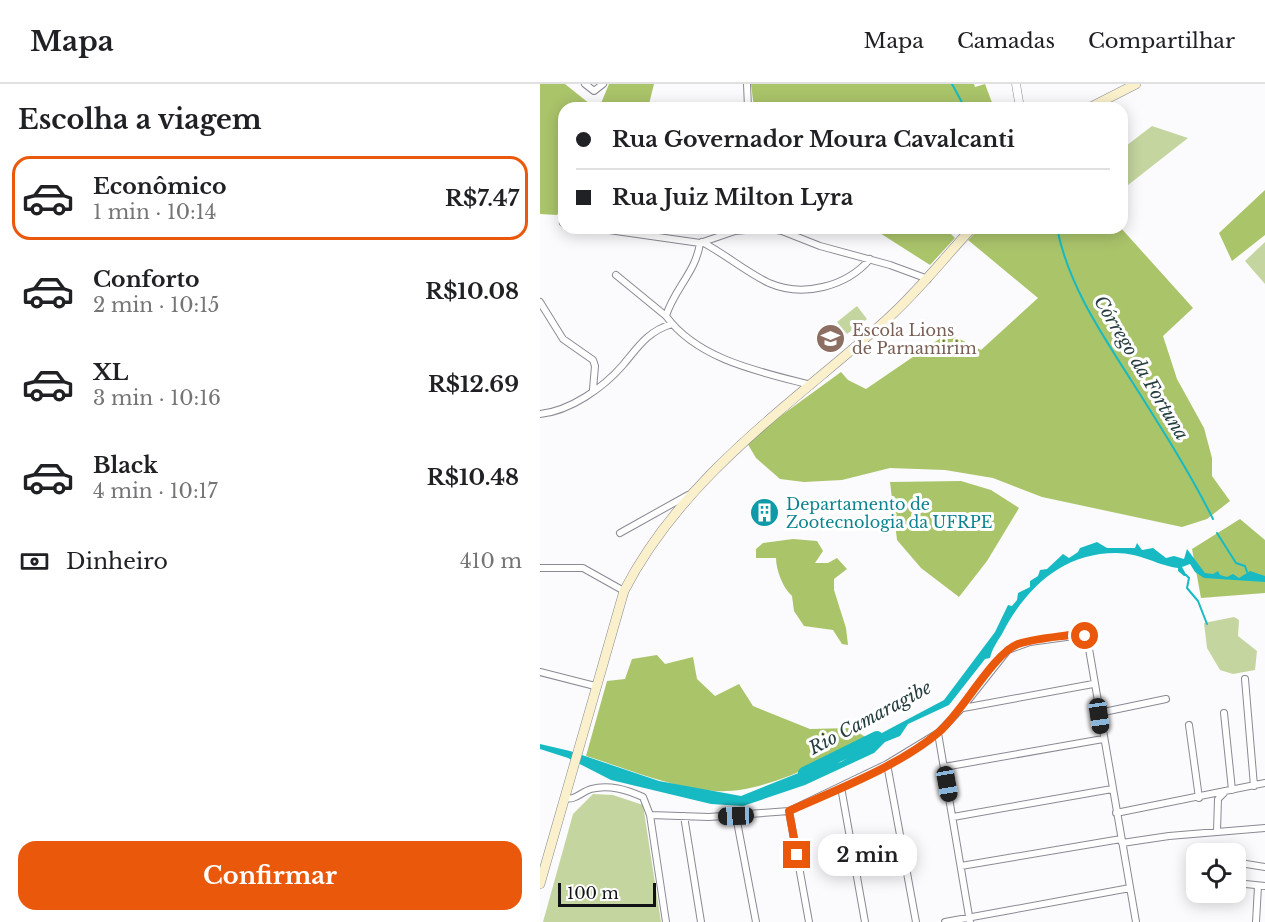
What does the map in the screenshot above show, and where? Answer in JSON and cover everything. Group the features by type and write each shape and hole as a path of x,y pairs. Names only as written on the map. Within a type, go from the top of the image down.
{"main road":[{"path":"1101,102 1136,84"},
{"path":"540,884 624,591 645,554 688,495 715,467 884,323 928,279 967,234"}],"street":[{"path":"585,84 594,91 603,84"},
{"path":"747,84 748,102"},
{"path":"1016,84 1019,102"},
{"path":"641,234 701,242 730,234"},
{"path":"792,234 820,246 870,259 928,279"},
{"path":"701,242 769,283 788,288 844,282 854,276 870,259"},
{"path":"666,316 674,296 696,264 701,242"},
{"path":"616,274 666,316 672,324 719,357 811,385"},
{"path":"540,302 563,339 593,360 595,366 593,389"},
{"path":"540,414 563,409 593,389 621,367 644,338 654,330 672,324"},
{"path":"620,533 688,495"},
{"path":"540,568 583,568 624,591"},
{"path":"650,814 736,816 789,811 887,764 938,733 962,708 1008,650 1030,642 1077,634 1085,636 1136,922"},
{"path":"540,672 596,687"},
{"path":"1245,679 1254,786"},
{"path":"962,708 1093,684"},
{"path":"1099,713 1166,699"},
{"path":"1224,713 1232,790"},
{"path":"1190,725 1199,798"},
{"path":"938,733 970,920"},
{"path":"944,767 1103,739"},
{"path":"887,764 916,922"},
{"path":"1116,813 1265,783"},
{"path":"566,793 574,798 592,789 615,788 643,797 650,814 666,922"},
{"path":"841,788 865,922"},
{"path":"953,817 1112,789"},
{"path":"1217,831 1218,799 1232,790"},
{"path":"789,811 810,922"},
{"path":"684,816 701,922"},
{"path":"736,816 756,922"},
{"path":"962,866 1121,841 1265,828"},
{"path":"1246,864 1265,867"},
{"path":"1246,884 1262,886 1256,922"},
{"path":"945,922 970,920 1130,888"}],"green space":[{"path":"540,84 565,84 588,102 558,102 558,214 540,214"},
{"path":"609,84 654,84 650,102 602,102"},
{"path":"751,84 974,84 975,87 985,84 992,102 753,102"},
{"path":"1152,126 1188,138 1128,185 1128,144"},
{"path":"1265,190 1265,235 1232,261 1219,233"},
{"path":"881,234 951,234 955,238 930,265"},
{"path":"974,234 1126,234 1193,308 1163,336 1177,379 1204,428 1212,458 1212,476 1230,501 1207,519 1182,527 1042,497 993,478 945,470 890,468 842,480 804,482 780,479 756,458 746,441 841,372 848,380 866,389 948,333 981,350 1038,298 968,240"},
{"path":"1265,242 1265,284 1245,261"},
{"path":"857,306 867,319 847,334 837,322"},
{"path":"961,481 991,490 1019,508 987,561 959,597 921,568 897,540 890,482"},
{"path":"1240,519 1265,540 1265,593 1201,598 1192,549"},
{"path":"793,539 817,541 823,551 815,563 828,563 837,558 847,569 834,579 834,590 846,628 848,645 842,644 833,630 804,626 794,611 792,596 781,578 776,558 756,558 756,549 763,543"},
{"path":"1234,617 1239,620 1238,636 1257,651 1255,670 1233,674 1220,670 1207,648 1204,623"},
{"path":"657,655 665,664 693,657 697,679 715,696 739,684 753,706 810,729 851,728 867,738 794,774 754,787 735,790 716,791 684,786 586,756 607,681 625,679 632,659"},
{"path":"593,794 613,795 643,805 661,922 543,922 573,814"}],"water":[{"name":"Rio Camaragibe","path":"1097,542 1107,548 1135,548 1137,543 1142,550 1153,548 1166,558 1174,556 1184,559 1187,549 1205,573 1213,574 1218,571 1220,575 1227,577 1233,574 1239,578 1250,571 1265,576 1265,582 1204,578 1195,572 1190,564 1182,567 1187,576 1184,576 1178,568 1125,554 1097,555 1079,559 1047,577 1022,602 990,658 985,659 949,705 908,724 900,736 885,742 874,753 805,785 743,806 711,804 611,780 568,758 540,749 540,744 570,751 659,781 741,796 811,768 841,762 864,747 863,743 944,700 995,632 1008,605 1012,606 1017,600 1018,593 1030,587 1030,581 1038,576 1040,570 1047,569 1063,554 1069,558 1080,548"}],"waterway":[{"name":"Córrego da Fortuna","path":"952,84 962,102"},
{"name":"Córrego da Fortuna","path":"1058,234 1069,269 1087,307 1174,449 1213,519"},
{"name":"Córrego da Fortuna","path":"1217,533 1236,563 1245,566 1247,572"},
{"path":"1186,575 1189,578 1187,588 1198,601 1207,624"},
{"name":"Rio Camaragibe","path":"804,773 877,737"}],"place":[{"name":"Escola Lions de Parnamirim","path":"831,339"},
{"name":"Departamento de Zootecnologia da UFRPE","path":"765,513"}],"route":[{"path":"797,855 789,811 887,764 938,733 962,708 1008,650 1019,644 1030,642 1077,634 1085,636"}]}
